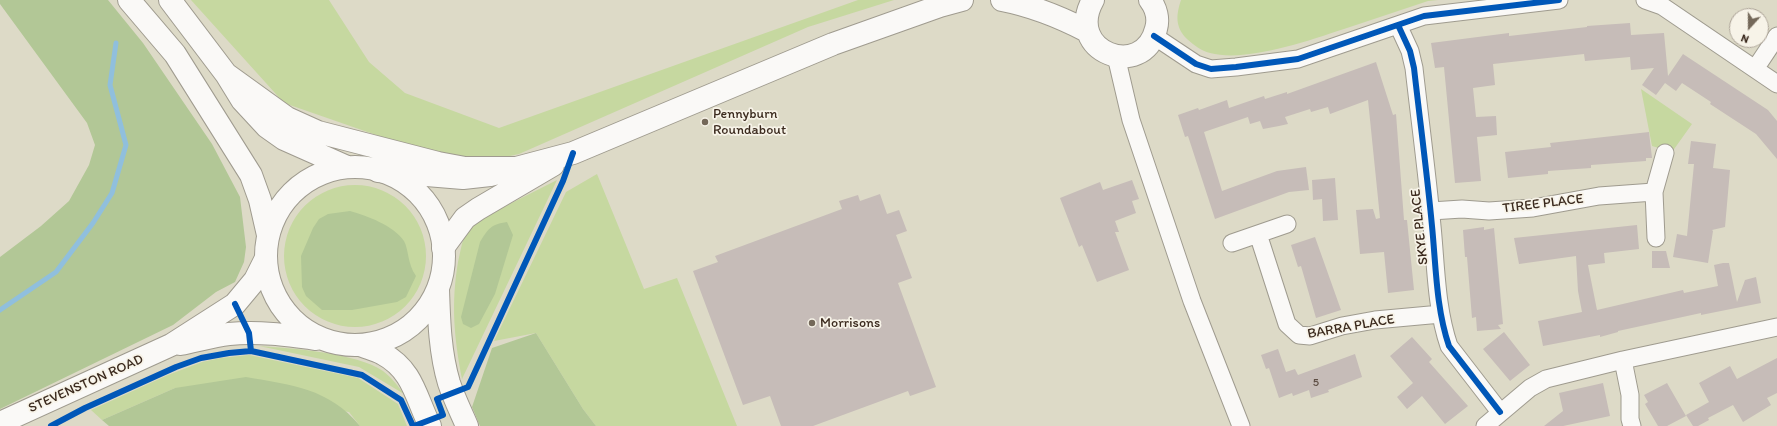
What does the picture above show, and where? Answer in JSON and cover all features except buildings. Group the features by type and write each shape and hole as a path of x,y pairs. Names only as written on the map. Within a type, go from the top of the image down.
{"main road":[{"path":"129,0 175,54 251,174 260,200 268,235"},
{"path":"170,0 226,74 242,100 267,127 290,142 347,167"},
{"path":"325,340 303,329 283,310 271,288 265,260 268,235 274,218 282,205 299,186 325,172 347,167 463,178 490,175 573,153 833,44 940,6 962,0"},
{"path":"1002,0 1023,4 1058,16 1087,31"},
{"path":"1093,0 1088,9 1086,20 1087,31 1092,40 1098,48 1106,53 1127,57 1139,53 1148,46 1154,36 1157,24 1156,4"},
{"path":"226,74 287,118 318,132 438,163 465,168 516,168"},
{"path":"443,248 465,218 573,153"},
{"path":"171,345 229,334 268,333 325,340 345,345 360,345 377,343 407,329 421,316 431,303 438,288 442,272 443,248 440,232 435,218 423,199 408,184 378,170"},
{"path":"171,345 235,304 255,280 265,260"},
{"path":"438,288 438,320 442,353 451,387 467,426"},
{"name":"STEVENSTON ROAD","path":"3,423 171,345"},
{"path":"360,345 382,354 394,361 410,378 430,426"}],"street":[{"path":"1154,36 1182,56 1196,64 1211,69 1298,59 1424,16 1560,0"},
{"path":"1645,0 1662,6 1777,84"},
{"name":"SKYE PLACE","path":"1398,25 1410,51 1414,68 1431,211 1441,314 1449,346 1500,412"},
{"path":"1754,69 1777,36"},
{"path":"1116,56 1133,128 1192,301 1241,426"},
{"path":"1656,238 1654,192 1665,153"},
{"name":"TIREE PLACE","path":"1431,211 1462,209 1490,211 1533,208 1599,196 1654,192"},
{"path":"1232,243 1287,224"},
{"name":"BARRA PLACE","path":"1258,234 1287,324 1299,335 1310,336 1342,326 1375,320 1441,314"},
{"path":"1484,426 1530,388 1546,379 1623,360 1777,327"},
{"path":"1623,360 1630,395 1630,419 1632,426"}],"green space":[{"path":"0,0 108,0 143,43 212,144 240,197 246,247 244,262 235,282 216,292 173,325 0,409 0,257 41,226 69,201 89,165 95,145 87,123 0,4"},
{"path":"191,0 329,0 369,62 405,93 499,128 858,0 894,0 808,27 519,154 487,161 428,153 284,103"},
{"path":"1181,0 1438,0 1428,1 1318,38 1280,48 1243,55 1225,55 1210,53 1198,48 1183,34 1180,30 1178,21 1178,11"},
{"path":"1641,89 1692,124 1672,152 1652,146"},
{"path":"597,174 644,289 677,278 737,426 596,426 583,409 536,333 494,341 566,192"},
{"path":"557,180 462,379 455,335 454,306 458,262 464,238 471,227 480,219"},
{"path":"355,185 382,191 400,201 410,211 420,229 426,256 420,283 410,301 400,311 382,321 355,327 328,321 310,311 300,301 290,283 284,256 290,229 300,211 310,201 328,191"},
{"path":"350,211 379,222 399,235 406,245 411,266 416,276 406,297 397,302 352,310 322,310 306,296 302,287 301,256 313,228 319,219 328,214"},
{"path":"507,222 513,235 495,294 479,324 471,328 463,324 461,317 480,242 490,228 497,224"},
{"path":"536,333 583,409 596,426 480,426 472,407 492,348"},
{"path":"259,346 323,352 357,360 372,365 383,371 392,379 404,394 359,367"},
{"path":"249,355 358,378 398,404 407,426 360,426 349,412 175,388 102,420 91,410 168,375 202,362"},
{"path":"246,377 294,386 322,396 335,403 348,413 360,426 109,426 102,420 175,388"}],"waterway":[{"path":"0,310 56,272 93,223 112,193 126,145 110,85 116,43"}],"cycle path":[{"path":"1154,36 1196,64 1211,69 1236,67 1298,59 1424,16 1559,0"},
{"path":"1398,25 1410,51 1414,68 1441,317 1449,346 1500,412"},
{"path":"414,426 443,415 437,399 468,387 563,181 573,153"},
{"path":"235,304 249,333 251,351"},
{"path":"51,426 85,408 176,367 201,358 251,351 362,375 401,400 413,426"}],"place":[{"name":"Pennyburn Roundabout","path":"705,122"},
{"name":"Morrisons","path":"812,323"}]}
